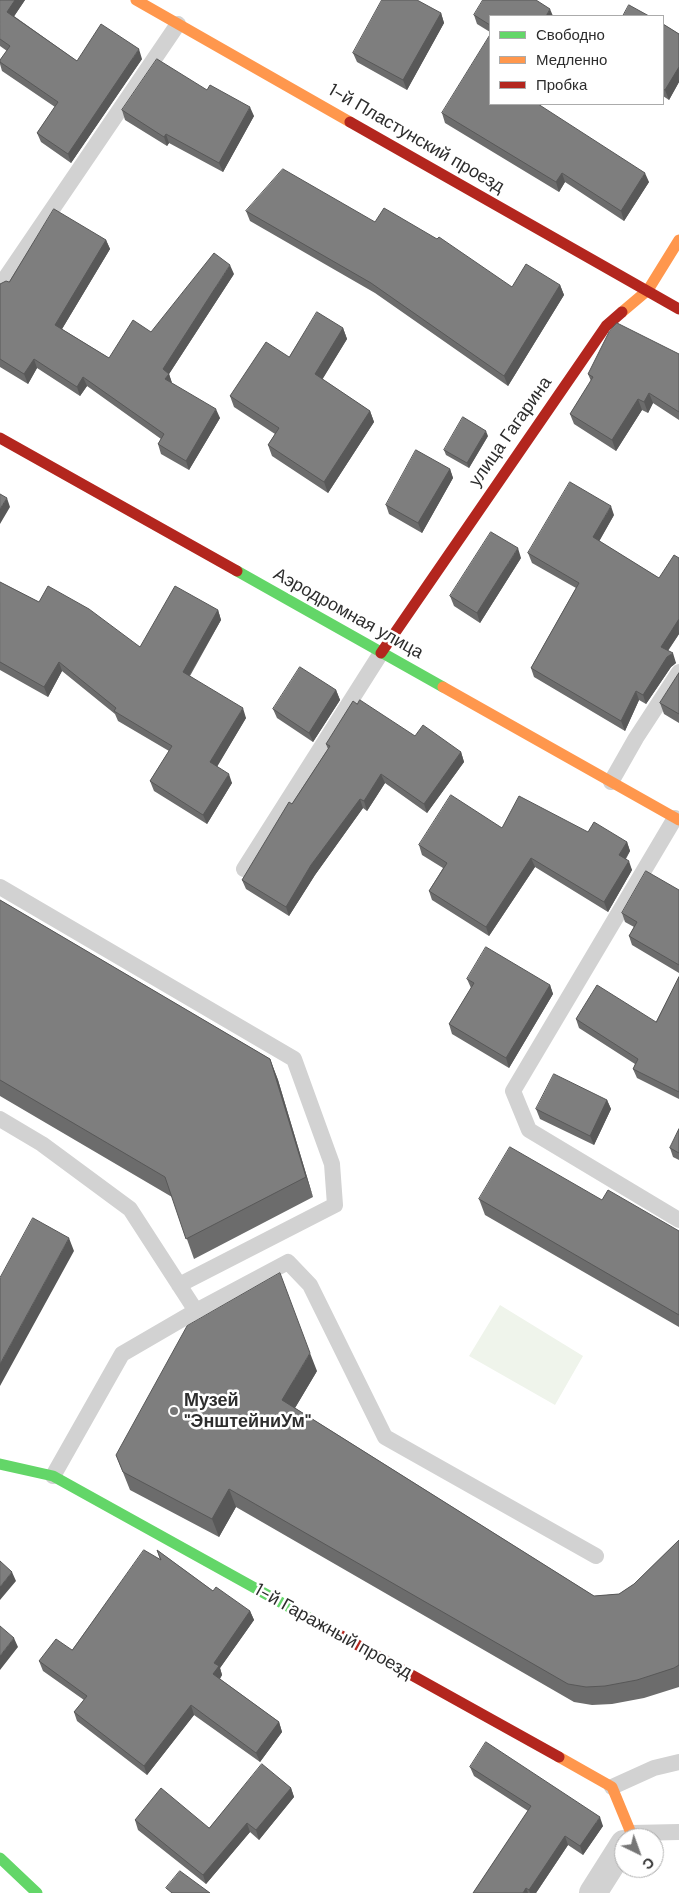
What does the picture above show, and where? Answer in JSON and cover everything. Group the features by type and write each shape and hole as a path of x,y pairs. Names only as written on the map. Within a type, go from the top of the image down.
{"street":[{"name":"1-й Пластунский проезд","path":"136,0 679,309"},
{"name":"улица Гагарина","path":"381,653 408,611 606,326 648,290 679,240"},
{"name":"Аэродромная улица","path":"0,438 677,819"},
{"name":"1-й Гаражный проезд","path":"0,1464 53,1476 612,1787"},
{"path":"612,1787 625,1828"},
{"path":"0,1858 37,1893"},
{"path":"593,1893 614,1861"}],"lane":[{"path":"0,286 178,24"},
{"path":"244,868 381,653"},
{"path":"612,782 636,738 679,672"},
{"path":"677,819 513,1091 529,1130 679,1220"},
{"path":"0,887 294,1059 332,1164 335,1205 179,1285"},
{"path":"0,1119 42,1144 130,1209 196,1311"},
{"path":"53,1476 122,1354 196,1311 288,1262 310,1285 385,1437 596,1556"},
{"path":"612,1787 654,1768 679,1762"},
{"path":"664,1834 679,1832"}],"shaded area":[{"path":"500,1305 583,1356 555,1405 469,1356"}],"building":[{"path":"0,0 15,0 7,12 77,61 101,24 139,49 68,154 37,133 58,102 0,62 10,46 0,39"},
{"path":"382,0 417,0 441,13 403,80 353,53"},
{"path":"483,0 536,0 550,9 547,15 489,15 489,24 474,15"},
{"path":"629,5 647,15 624,15"},
{"path":"664,25 679,34 679,67 665,90"},
{"path":"489,37 489,105 540,105 645,173 621,211 562,173 556,182 442,113"},
{"path":"157,59 207,90 210,85 250,107 219,163 166,134 164,137 122,110"},
{"path":"283,169 375,222 384,208 437,239 439,237 512,287 526,264 560,285 504,376 371,283 246,211"},
{"path":"54,209 106,240 55,325 109,358 133,320 151,332 214,253 230,265 163,369 169,374 165,379 216,409 186,461 158,444 164,434 83,377 77,387 34,359 24,374 0,359 0,284 6,281 9,282"},
{"path":"317,312 343,328 315,374 370,411 324,482 268,445 279,428 230,396 266,342 289,357"},
{"path":"617,323 679,354 679,412 649,393 644,402 638,399 612,440 570,414 593,377 588,374 609,332"},
{"path":"463,417 486,431 467,463 444,450"},
{"path":"416,450 450,469 418,523 386,505"},
{"path":"570,482 611,506 593,537 659,578 674,555 679,558 679,619 661,647 673,653 667,657 643,695 636,691 621,721 531,668 579,583 528,553"},
{"path":"0,494 7,498 0,509"},
{"path":"491,532 518,548 477,613 450,596"},
{"path":"0,582 39,602 48,586 89,609 140,647 175,586 218,610 183,672 243,708 210,762 229,774 203,815 150,781 172,746 114,711 116,708 59,662 44,687 0,662"},
{"path":"300,667 336,690 309,733 273,709"},
{"path":"679,673 679,714 660,703"},
{"path":"360,700 415,736 423,725 461,752 424,804 381,774 364,801 360,799 311,865 286,907 242,880 289,802 292,804 330,746 326,744 353,701 357,704"},
{"path":"451,795 502,828 519,796 588,832 594,822 627,842 619,855 629,861 604,902 531,858 486,927 429,891 447,863 419,845"},
{"path":"646,871 679,890 679,965 629,936 637,922 622,913"},
{"path":"0,900 270,1059 306,1177 186,1239 165,1177 0,1080"},
{"path":"486,947 550,985 506,1058 449,1024 474,983 467,979"},
{"path":"679,977 679,1092 633,1069 638,1059 576,1019 597,985 656,1022"},
{"path":"554,1074 607,1100 590,1136 536,1109"},
{"path":"679,1129 679,1153 670,1148"},
{"path":"510,1147 602,1200 608,1190 679,1231 679,1315 479,1199"},
{"path":"33,1218 69,1238 0,1364 0,1278"},
{"path":"280,1273 310,1353 282,1400 594,1596 619,1594 634,1584 679,1540 679,1665 637,1680 605,1686 586,1687 568,1684 229,1489 212,1519 123,1472 116,1455 187,1326"},
{"path":"144,1550 161,1560 157,1550 213,1591 216,1587 250,1611 214,1663 219,1666 213,1674 279,1722 256,1753 191,1705 144,1766 74,1712 87,1696 39,1661 56,1639 72,1650"},
{"path":"0,1561 12,1572 0,1587"},
{"path":"0,1626 14,1638 0,1656"},
{"path":"486,1742 600,1817 580,1846 565,1836 529,1890 526,1888 523,1893 473,1893 531,1806 470,1767"},
{"path":"262,1764 291,1788 256,1830 247,1823 203,1875 135,1820 161,1788 209,1828"},
{"path":"180,1871 210,1893 172,1893 166,1888"}],"traffic: fast":[{"path":"237,571 443,687"},
{"path":"0,1464 53,1476 336,1633"},
{"path":"0,1858 37,1893"}],"traffic: slow":[{"path":"136,0 350,122"},
{"path":"622,312 648,290 679,240"},
{"path":"443,687 679,820"},
{"path":"559,1757 612,1787 629,1828"}],"traffic: jam":[{"path":"350,122 679,309"},
{"path":"381,653 606,326 622,312"},
{"path":"0,438 237,571"},
{"path":"336,1633 559,1757"}],"place":[{"name":"Музей \"ЭнштейниУм\"","path":"174,1411"}]}
